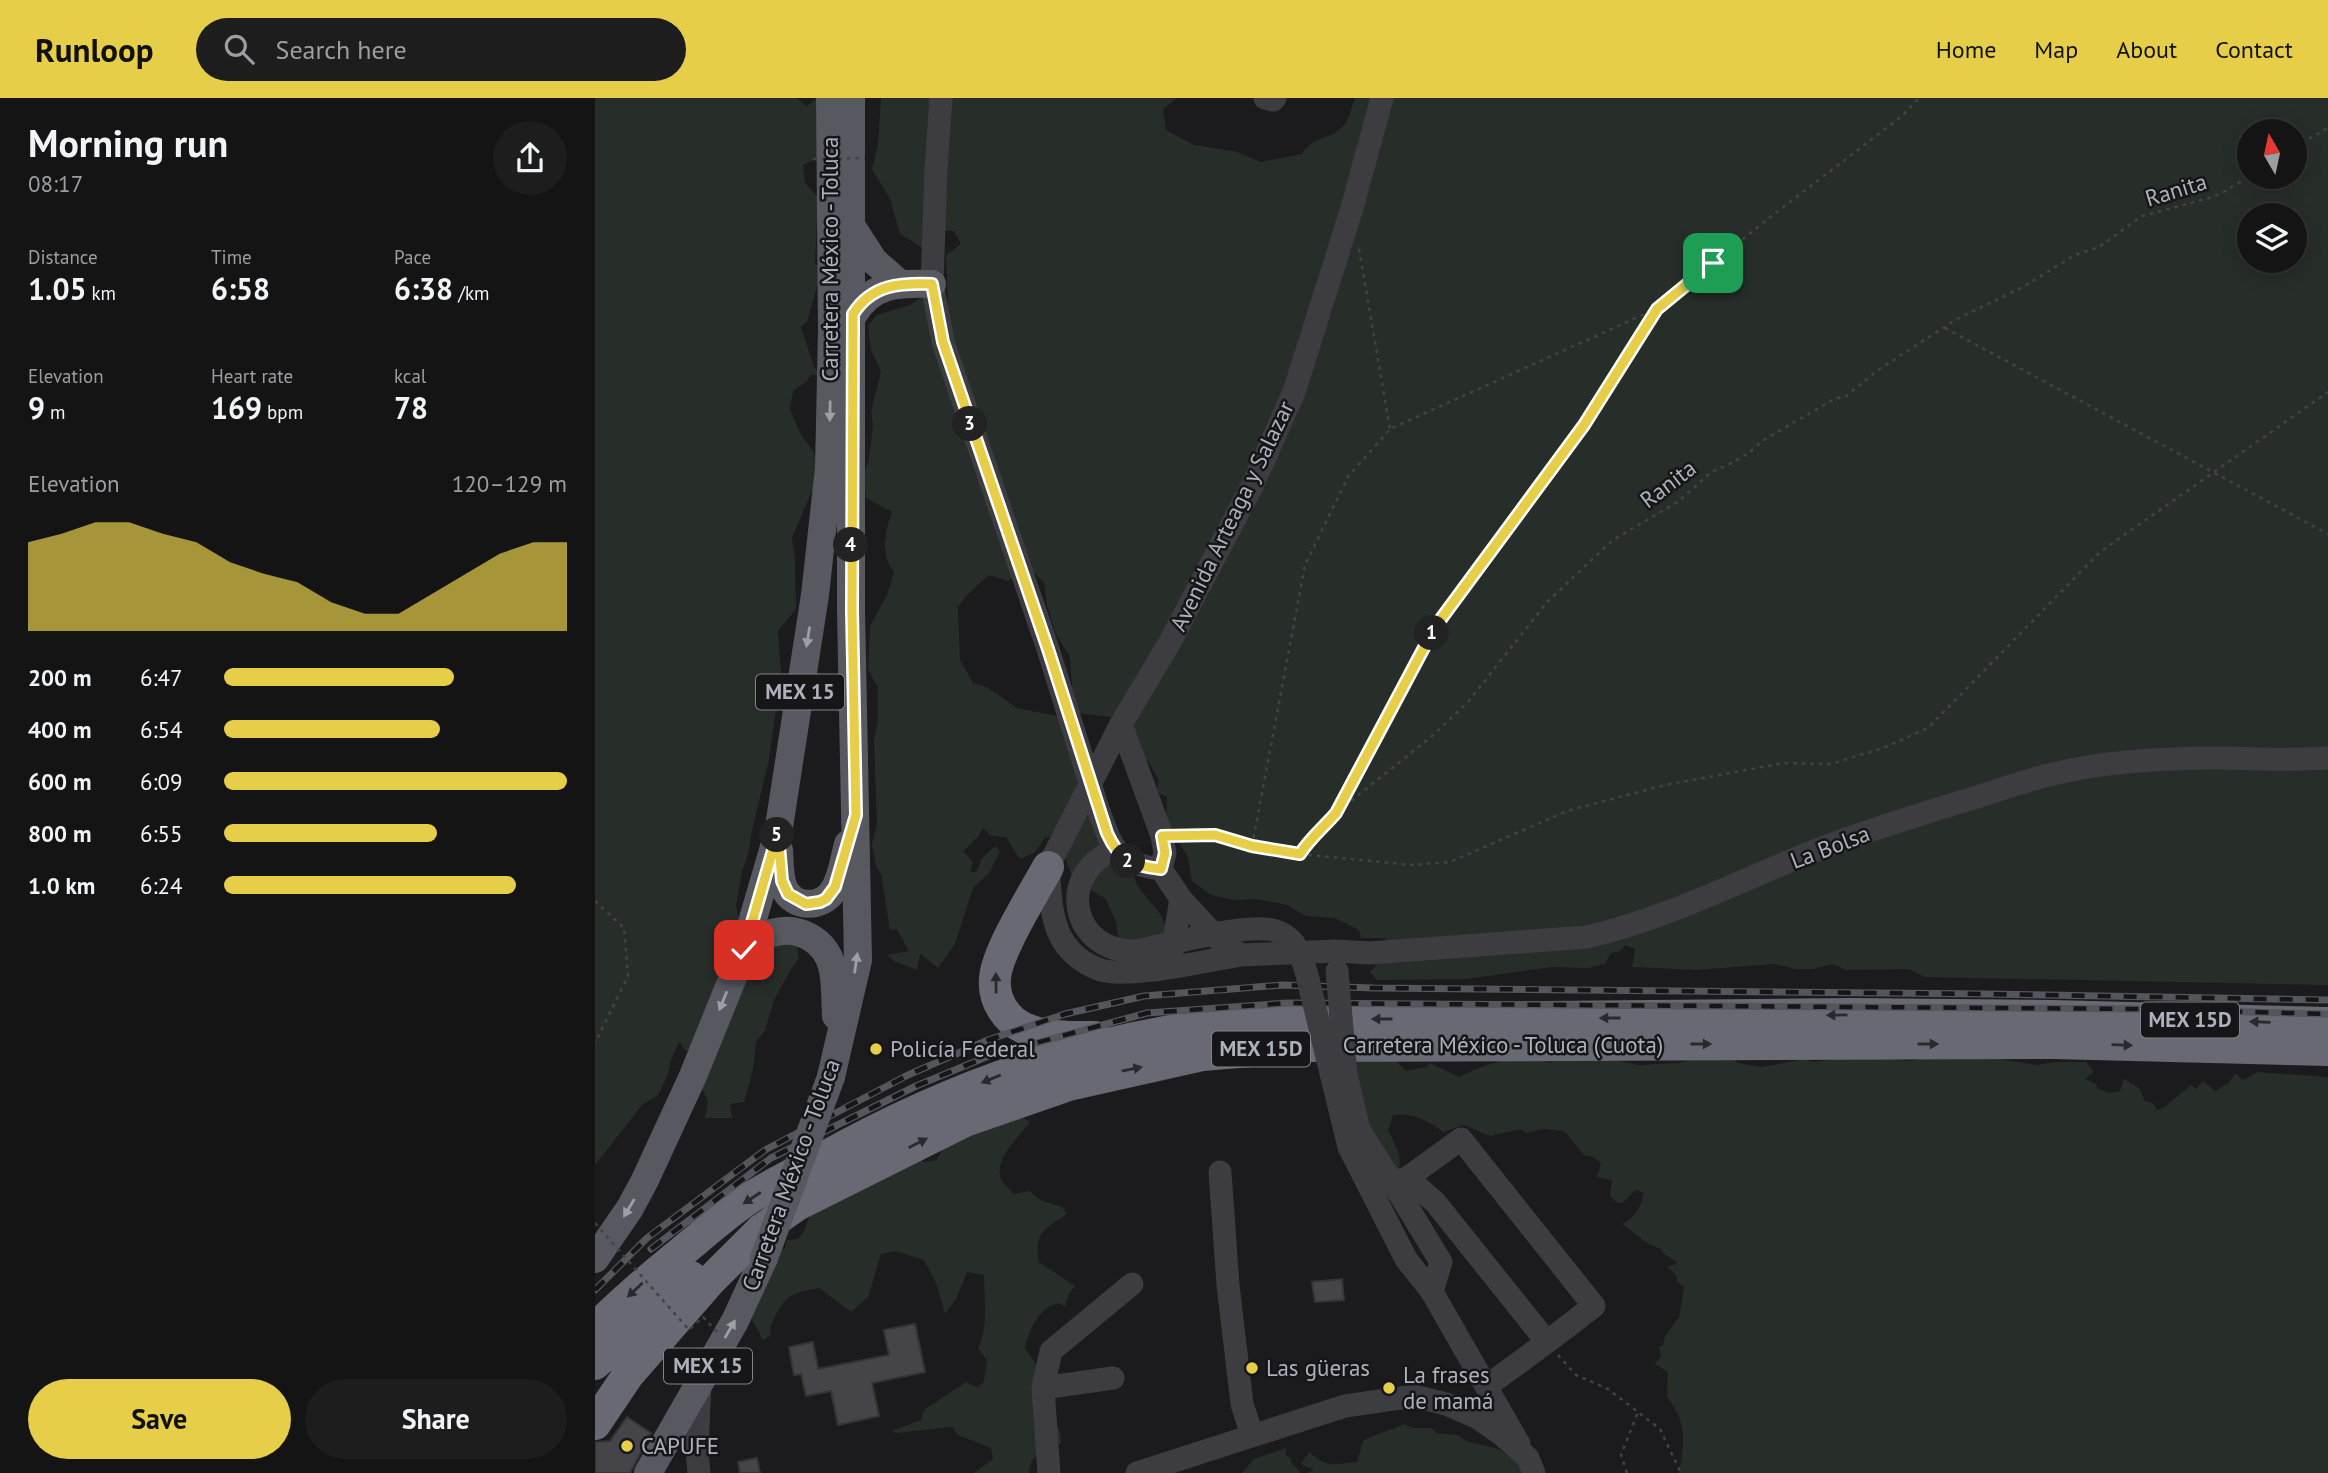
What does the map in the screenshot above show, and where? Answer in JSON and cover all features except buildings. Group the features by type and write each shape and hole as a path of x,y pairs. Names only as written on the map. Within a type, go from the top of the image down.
{"highway":[{"path":"1048,866 996,969 997,1000 1016,1024 1035,1032 1068,1037 1132,1038"},
{"name":"Carretera México - Toluca (Cuota)","path":"595,1329 648,1278 752,1197 867,1132 1009,1071 1046,1059 1193,1026 1242,1021 1353,1019 1864,1014 2328,1023"},
{"name":"Carretera México - Toluca (Cuota)","path":"595,1424 628,1375 711,1281 761,1230 797,1205 965,1121 1102,1075 1203,1055 1309,1046 2054,1044 2328,1050"},
{"name":"MEX 15D","path":"657,1307 755,1223 943,1098"},
{"path":"595,1364 657,1307"},
{"path":"595,1395 657,1307"}],"main road":[{"name":"Carretera México - Toluca","path":"595,1259 630,1208 693,1076 744,950 778,833 815,595 829,468 832,330 830,98"},
{"name":"Carretera México - Toluca","path":"648,1473 735,1321 764,1258 831,1077 858,960 852,611 851,98"},
{"path":"851,225 874,261 899,283"},
{"path":"853,314 871,294 899,283 932,284"},
{"path":"778,833 784,888 793,899 813,904 826,899 835,887 856,815"},
{"path":"744,950 769,933 788,930 807,935 822,947 828,954 834,972 837,1050"}],"street":[{"path":"941,98 932,284 943,342 1114,850 1127,860 1161,869"},
{"path":"1265,98 1275,98"},
{"name":"Avenida Arteaga y Salazar","path":"1048,866 1121,724 1170,642 1252,486 1294,392 1352,208 1383,98"},
{"path":"1121,724 1162,836 1165,853 1161,869 1181,899 1220,941 1241,955"},
{"name":"La Bolsa","path":"1048,866 1058,931 1080,959 1101,970 1113,972 1169,968 1241,955 1337,961 1370,953 1587,937 1622,929 1677,911 1830,845 1936,809 2066,771 2152,759 2292,761 2328,758"},
{"path":"1114,850 1097,859 1084,873 1077,901 1086,928 1107,947 1136,951 1252,928 1279,931 1294,942 1303,959 1349,1147 1378,1180 1403,1186 1435,1202 1547,1342"},
{"path":"1169,968 1181,899"},
{"path":"1337,961 1346,1074 1359,1130 1406,1259 1432,1292 1531,1466"},
{"path":"1403,1186 1461,1139 1594,1306 1487,1386"},
{"path":"1220,1172 1228,1285 1242,1404 1252,1436"},
{"path":"1403,1186 1441,1262 1432,1292"},
{"path":"1049,1473 1043,1388 1051,1352 1132,1284"},
{"path":"1043,1388 1113,1378"},
{"path":"699,1473 697,1451 700,1379"},
{"path":"1137,1473 1345,1406 1414,1396 1446,1404 1478,1418 1501,1434 1531,1466"}],"path":[{"path":"1252,846 1305,565 1348,477 1390,429 1657,309 1769,218 1902,117 1919,98"},
{"path":"2307,140 2328,128"},
{"path":"814,159 865,158"},
{"name":"Ranita","path":"1300,854 1336,813 1431,737 1468,702 1548,601 1613,540 1679,501 1711,472 1750,452 1762,441 1836,398 1845,397 1878,370 1970,311 2023,287 2075,255 2099,247 2142,216 2209,198 2237,183"},
{"path":"1359,250 1390,429"},
{"path":"1336,813 1435,627 1584,425 1657,309"},
{"path":"1945,328 2328,534"},
{"path":"1162,836 1215,835 1252,846 1300,854 1411,865 1450,862 1567,811 1665,785 1784,763 1831,764 1883,748 1928,728 2100,552 2328,392"},
{"path":"595,901 624,929 628,976 595,1043"},
{"path":"595,1223 689,1330 703,1317 719,1334"},
{"path":"1547,1342 1576,1375 1608,1389 1660,1429 1681,1473"},
{"path":"1627,1473 1621,1455 1637,1412"}],"shaded area":[{"path":"595,98 796,98 807,106 817,98 820,157 803,165 805,183 818,197 815,264 822,269 807,322 801,327 814,367 822,378 812,374 793,391 790,409 800,433 813,451 820,472 792,538 796,609 778,631 781,672 769,759 736,906 740,925 795,936 799,958 774,1000 765,1030 756,1042 753,1070 744,1102 730,1104 732,1118 705,1118 708,1101 700,1085 695,1053 686,1051 679,1042 658,1095 642,1105 595,1165"},
{"path":"881,98 1177,98 1163,109 1166,130 1194,145 1234,151 1261,162 1302,154 1312,143 1339,130 1347,119 1355,98 2328,98 2328,985 1925,977 1908,969 1846,970 1833,964 1813,969 1796,969 1774,964 1697,970 1632,967 1635,949 1625,945 1621,951 1611,953 1605,964 1588,968 1552,967 1466,979 1377,980 1370,972 1394,946 1384,938 1361,938 1359,930 1335,918 1306,916 1287,905 1211,895 1192,881 1188,858 1166,819 1167,797 1156,792 1159,780 1144,755 1132,726 1114,713 1111,717 1077,713 1073,698 1070,657 1056,634 1047,605 1044,583 1033,571 1014,576 1008,581 989,575 967,595 958,607 960,660 973,683 987,687 1017,708 1066,718 1079,779 1082,808 1133,873 1140,889 1161,915 1167,934 1150,941 1119,942 1116,922 1106,899 1073,879 1067,864 1062,834 1045,838 1034,853 1020,859 1006,837 991,836 983,828 978,837 963,851 973,862 970,873 978,871 981,859 995,846 1000,851 990,872 973,888 955,944 938,968 920,954 917,970 894,961 887,955 909,951 897,929 890,930 881,874 876,867 872,844 877,824 874,740 878,719 878,688 868,669 870,626 887,595 894,572 885,550 892,512 866,498 864,475 869,459 873,424 871,412 881,371 871,350 868,326 876,315 911,305 921,297 936,305 948,302 946,255 961,244 954,231 940,230 926,250 900,234 890,199 872,169 878,144"},
{"path":"1560,1056 1610,1059 1639,1065 1679,1063 1700,1058 1734,1060 1762,1067 1805,1059 1813,1062 1856,1056 1911,1061 1936,1056 1993,1058 2037,1065 2086,1062 2094,1072 2085,1079 2096,1084 2097,1088 2109,1093 2120,1091 2124,1079 2139,1088 2145,1101 2153,1103 2157,1110 2191,1085 2196,1089 2203,1081 2215,1091 2229,1083 2235,1073 2243,1080 2258,1072 2328,1077 2328,1473 1679,1473 1683,1433 1674,1406 1667,1397 1668,1372 1655,1364 1661,1356 1659,1346 1663,1345 1665,1336 1679,1317 1684,1287 1677,1282 1676,1275 1667,1266 1677,1262 1622,1224 1637,1212 1644,1193 1636,1190 1622,1203 1618,1203 1610,1196 1612,1180 1597,1177 1601,1163 1584,1155 1564,1131 1544,1129 1526,1133 1521,1129 1490,1136 1464,1125 1443,1132 1420,1118 1393,1115 1388,1131 1398,1150 1400,1163 1393,1182 1361,1135 1356,1068 1358,1060 1393,1058 1406,1071 1427,1067 1429,1063 1459,1077 1503,1061 1526,1059 1550,1063"},
{"path":"1023,1118 1030,1122 1003,1157 1000,1165 1002,1181 1014,1194 1029,1191 1040,1200 1062,1207 1067,1214 1039,1238 1039,1262 1075,1286 1065,1307 1060,1303 1052,1305 1036,1320 1025,1348 1038,1367 1054,1421 1060,1432 1061,1443 1035,1457 1029,1473 974,1473 993,1459 991,1448 958,1435 952,1427 896,1433 892,1431 921,1420 924,1410 966,1382 977,1387 984,1382 987,1360 978,1348 985,1322 984,1275 967,1272 956,1299 945,1314 936,1283 924,1260 895,1251 881,1254 868,1297 851,1312 819,1288 797,1293 782,1304 771,1325 771,1335 763,1340 745,1306 766,1261 785,1248 787,1240 798,1239 804,1231 813,1206 907,1154 924,1162 936,1160 960,1124"},
{"path":"1403,1424 1413,1428 1431,1428 1437,1433 1458,1435 1466,1441 1499,1449 1508,1456 1518,1453 1535,1473 1306,1473 1313,1470 1301,1464 1309,1452 1326,1463 1357,1462 1363,1441"},
{"path":"1286,1448 1286,1455 1301,1473 1242,1473 1254,1459"}],"railway":[{"path":"595,1290 647,1238 765,1150 908,1075 988,1040 1065,1014 1144,996 1282,985 2328,1000"},
{"path":"651,1249 771,1158 916,1086 991,1055 1147,1013 1288,1003 2141,1009 2328,1014"}],"place":[{"name":"Policía Federal","path":"876,1049"},
{"name":"Las güeras","path":"1252,1368"},
{"name":"La frases de mamá","path":"1389,1388"},
{"name":"CAPUFE","path":"627,1446"}],"route":[{"path":"744,950 778,833 784,888 793,899 813,904 832,894 856,815 851,457 853,314 871,294 899,283 932,284 943,342 1048,649 1107,833 1114,850 1127,860 1161,869 1165,853 1162,836 1215,835 1252,846 1300,854 1305,845 1336,813 1435,627 1584,425 1657,309 1713,263"}]}
